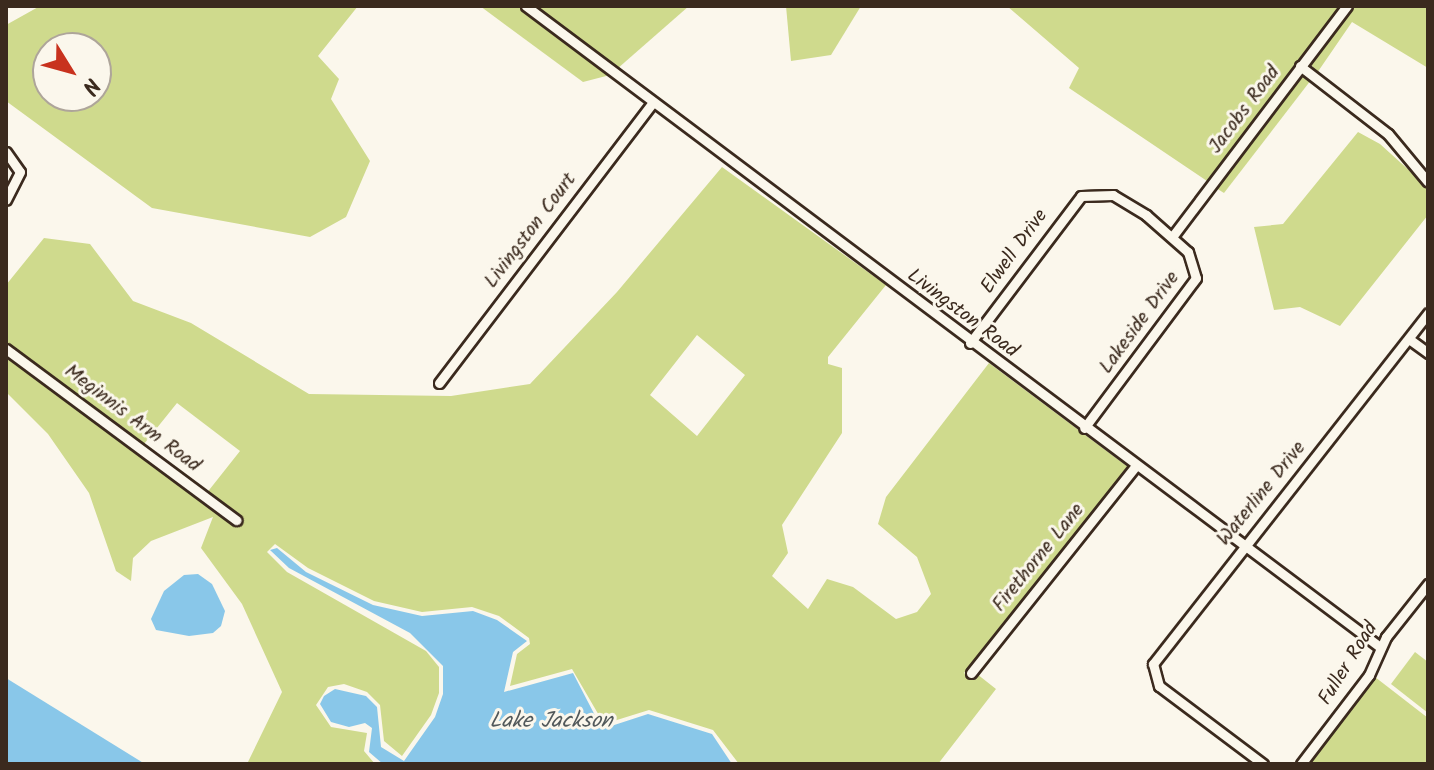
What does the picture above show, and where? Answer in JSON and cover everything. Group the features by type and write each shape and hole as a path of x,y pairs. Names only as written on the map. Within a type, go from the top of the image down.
{"street":[{"name":"Livingston Road","path":"526,6 1135,467 1380,647"},
{"name":"Jacobs Road","path":"1172,237 1347,6"},
{"path":"1300,66 1388,134 1428,182"},
{"name":"Livingston Court","path":"439,383 653,102"},
{"path":"6,152 20,172 6,200"},
{"name":"Lakeside Drive","path":"1084,428 1194,284 1193,261 1172,237 1120,198 1095,192"},
{"name":"Elwell Drive","path":"970,343 1071,205 1095,192"},
{"name":"Waterline Drive","path":"1263,764 1162,689 1152,675 1156,658 1428,313"},
{"path":"1409,339 1428,353"},
{"name":"Meginnis Arm Road","path":"6,349 236,520"},
{"name":"Firethorne Lane","path":"971,673 1135,467"},
{"name":"Fuller Road","path":"1301,764 1369,675 1380,647 1428,584"}],"green space":[{"path":"40,6 358,6 318,56 339,79 331,99 370,161 346,217 310,237 152,208 6,101 6,25"},
{"path":"480,6 518,6 610,75 583,82"},
{"path":"534,6 689,6 617,69"},
{"path":"786,6 861,6 831,55 791,61"},
{"path":"1007,6 1340,6 1207,181 1069,88 1079,68"},
{"path":"1354,6 1428,6 1428,68 1352,22 1317,73 1310,63"},
{"path":"1302,73 1311,80 1224,193 1216,188"},
{"path":"1358,132 1380,144 1422,182 1428,191 1428,215 1340,326 1300,307 1274,310 1254,227 1283,224"},
{"path":"722,167 886,285 828,357 828,364 842,368 842,433 782,525 788,553 772,576 808,609 827,579 853,587 896,619 917,612 931,594 917,557 878,524 886,497 989,363 1128,467 964,673 973,680 977,674 996,689 938,764 739,764 713,730 649,710 604,724 572,669 510,686 517,654 530,644 529,638 499,616 472,607 422,612 374,601 308,568 275,544 267,552 287,572 426,651 439,667 439,693 431,715 402,756 384,741 380,705 367,692 344,684 328,687 316,705 331,727 367,733 364,751 375,764 247,764 282,692 242,604 201,548 213,517 151,541 133,558 131,581 116,571 89,493 48,434 6,392 6,355 202,499 240,451 177,403 144,444 6,344 6,285 44,238 90,244 133,301 191,323 309,394 451,396 530,384 617,292","holes":["697,335 745,375 697,436 650,395"]},
{"path":"1415,652 1428,662 1428,713 1391,684"},
{"path":"1375,677 1428,718 1428,764 1310,764"}],"water":[{"name":"Lake Jackson","path":"277,548 306,572 373,605 422,616 473,611 497,620 527,641 513,652 504,692 573,673 602,729 648,714 712,734 732,764 383,764 369,752 372,728 365,723 349,727 331,722 320,704 324,696 335,689 366,696 377,707 381,747 404,761 435,717 443,694 443,666 410,633 289,568 270,550"},
{"path":"198,574 212,584 225,611 221,626 213,633 189,636 156,630 151,619 164,591 184,575"},
{"path":"6,678 145,764 6,764"}]}
